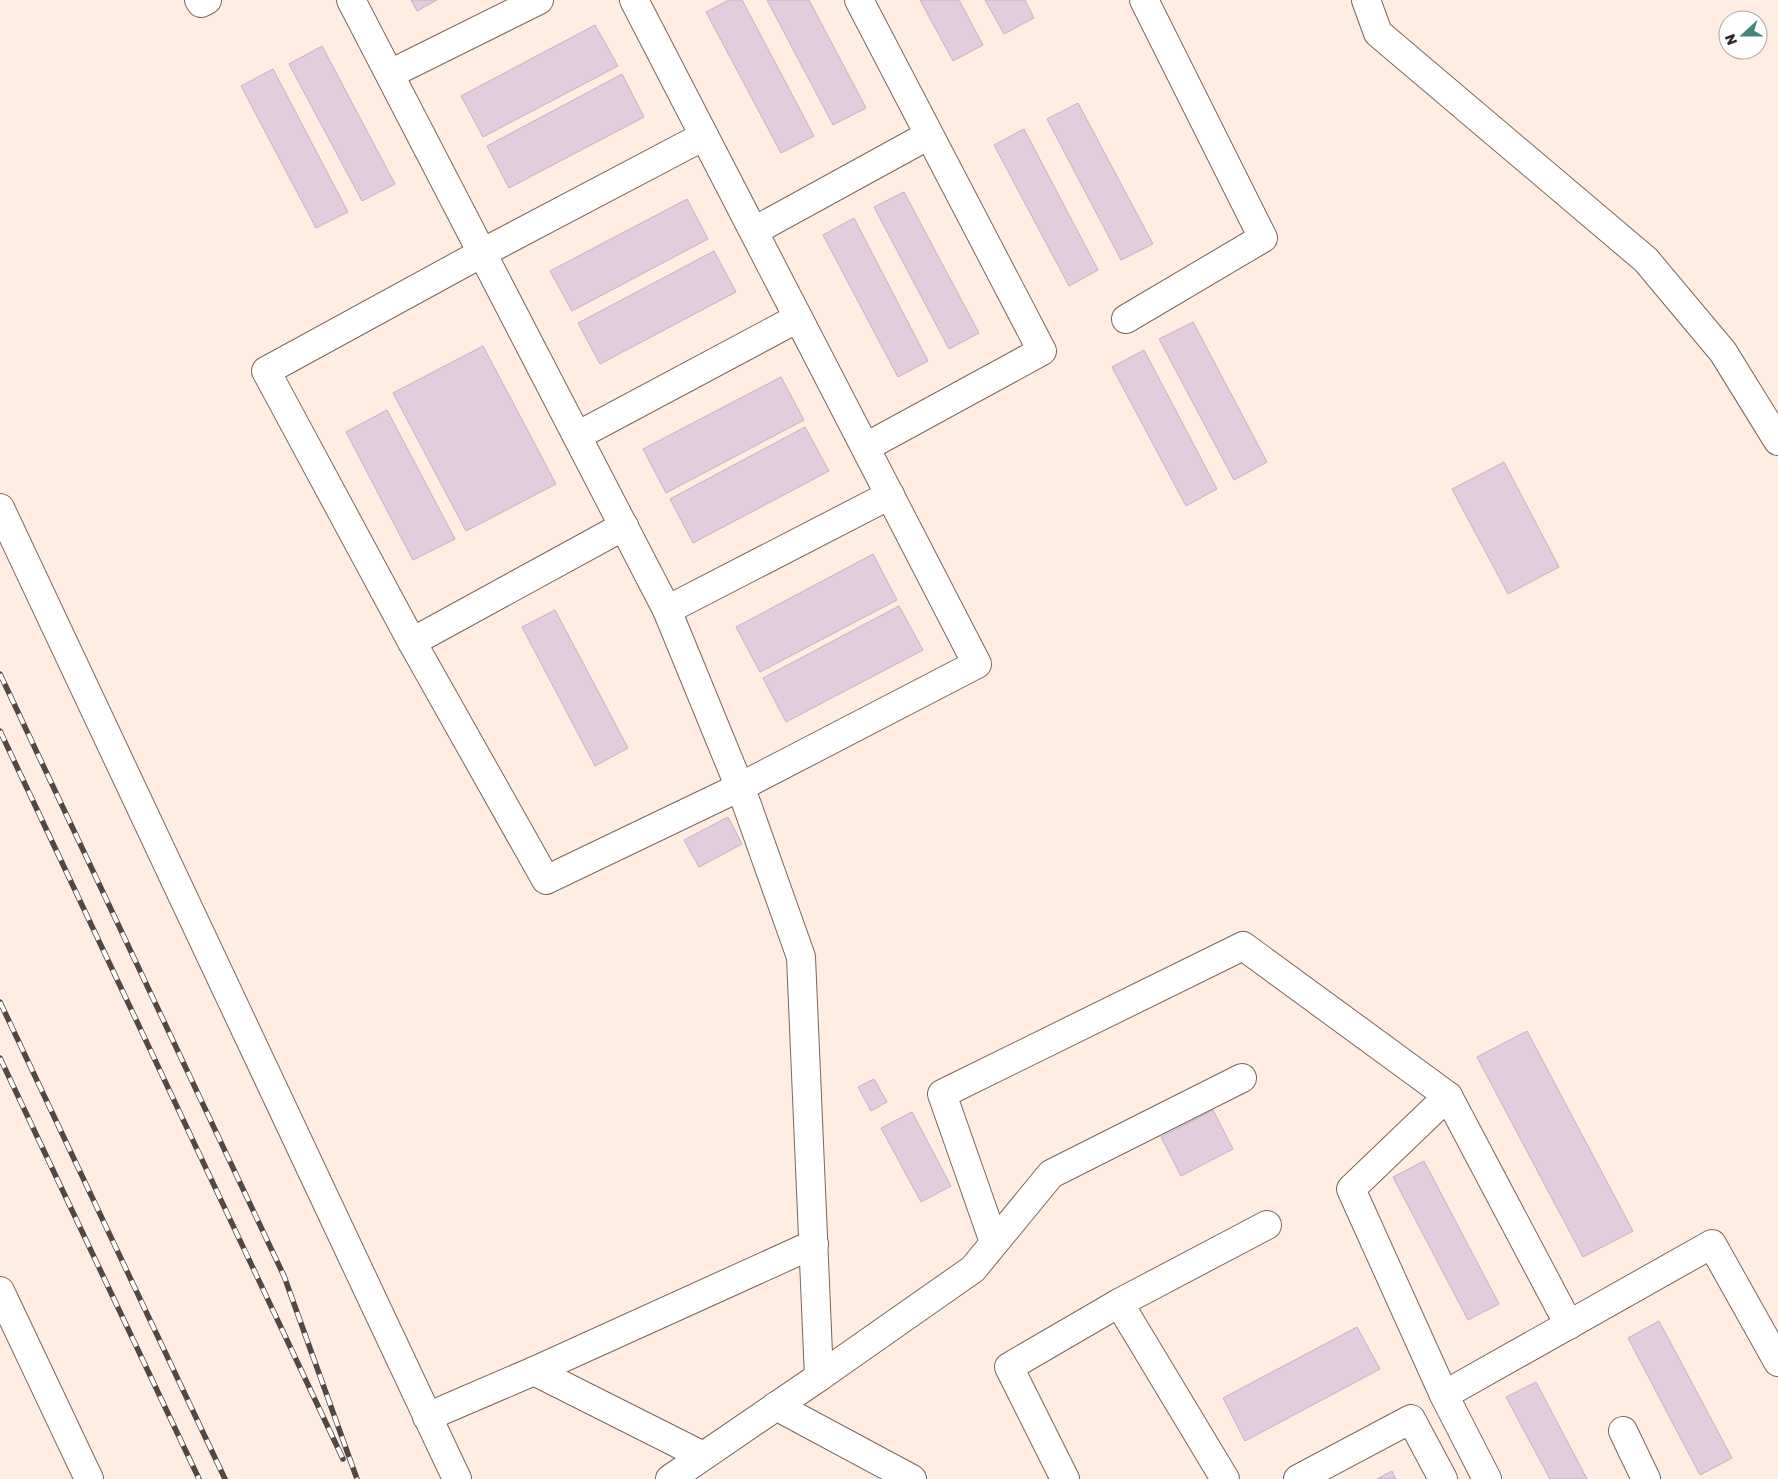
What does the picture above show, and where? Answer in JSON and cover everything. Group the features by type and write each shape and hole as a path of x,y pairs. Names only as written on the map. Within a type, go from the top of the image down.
{"street":[{"path":"199,0 201,3 207,0"},
{"path":"352,0 667,610 744,796 801,957 819,1377"},
{"path":"390,74 538,0"},
{"path":"859,0 1042,351 866,447"},
{"path":"1126,319 1263,238 1144,0"},
{"path":"1366,0 1378,33 1646,260 1723,352 1778,441"},
{"path":"642,3 704,136 977,664 744,796 546,880 412,642 266,371 482,253 704,136"},
{"path":"754,231 929,135"},
{"path":"577,436 798,318"},
{"path":"667,610 890,494"},
{"path":"0,508 457,1479"},
{"path":"412,642 624,526"},
{"path":"994,1242 942,1094 1243,946 1448,1096 1569,1325"},
{"path":"670,1479 973,1269 1051,1174 1242,1078"},
{"path":"1448,1096 1351,1189 1444,1396 1487,1479"},
{"path":"1065,1479 1008,1367 1119,1303 1267,1225"},
{"path":"427,1417 534,1371 814,1244"},
{"path":"1444,1396 1712,1244 1778,1362"},
{"path":"0,1291 88,1479"},
{"path":"1119,1303 1225,1479"},
{"path":"534,1371 703,1456"},
{"path":"776,1406 912,1479"},
{"path":"1298,1479 1411,1419 1443,1479"},
{"path":"1623,1431 1646,1479"}],"building":[{"path":"411,0 437,0 417,11"},
{"path":"729,0 742,0 814,136 781,153 706,12"},
{"path":"767,0 809,0 866,108 833,125"},
{"path":"920,0 959,0 983,45 953,61"},
{"path":"985,0 1025,0 1034,18 1004,34"},
{"path":"595,25 618,66 483,137 461,96"},
{"path":"322,46 395,184 362,201 289,64"},
{"path":"273,69 348,212 316,228 241,86"},
{"path":"622,74 644,117 509,188 487,146"},
{"path":"1078,103 1153,244 1121,260 1047,119"},
{"path":"1024,129 1098,270 1069,286 994,145"},
{"path":"904,192 979,333 949,349 874,207"},
{"path":"687,199 708,239 572,311 550,271"},
{"path":"854,218 928,361 898,377 823,235"},
{"path":"714,251 736,292 600,364 578,323"},
{"path":"1193,322 1267,462 1234,480 1159,339"},
{"path":"483,346 556,484 466,531 393,393"},
{"path":"1144,350 1217,489 1186,506 1112,367"},
{"path":"781,377 804,420 666,493 643,449"},
{"path":"387,410 455,539 413,560 346,432"},
{"path":"805,427 829,471 693,543 670,499"},
{"path":"1504,462 1559,567 1508,594 1452,489"},
{"path":"873,554 897,600 760,672 736,627"},
{"path":"899,606 923,650 786,722 763,678"},
{"path":"555,610 628,748 595,766 522,627"},
{"path":"728,817 742,844 699,867 684,840"},
{"path":"1527,1031 1633,1231 1583,1257 1477,1057"},
{"path":"874,1079 887,1102 871,1111 858,1087"},
{"path":"1213,1110 1233,1149 1181,1176 1161,1137"},
{"path":"912,1112 951,1186 921,1202 881,1128"},
{"path":"1424,1161 1499,1304 1468,1320 1393,1177"},
{"path":"1659,1321 1732,1458 1700,1475 1628,1338"},
{"path":"1357,1327 1380,1369 1245,1441 1223,1398"},
{"path":"1536,1382 1587,1479 1550,1479 1506,1397"},
{"path":"1392,1471 1396,1479 1377,1479"}],"railway":[{"path":"0,674 284,1276 357,1479"},
{"path":"0,731 343,1459"},
{"path":"0,1002 225,1479"},
{"path":"0,1058 199,1479"}]}
